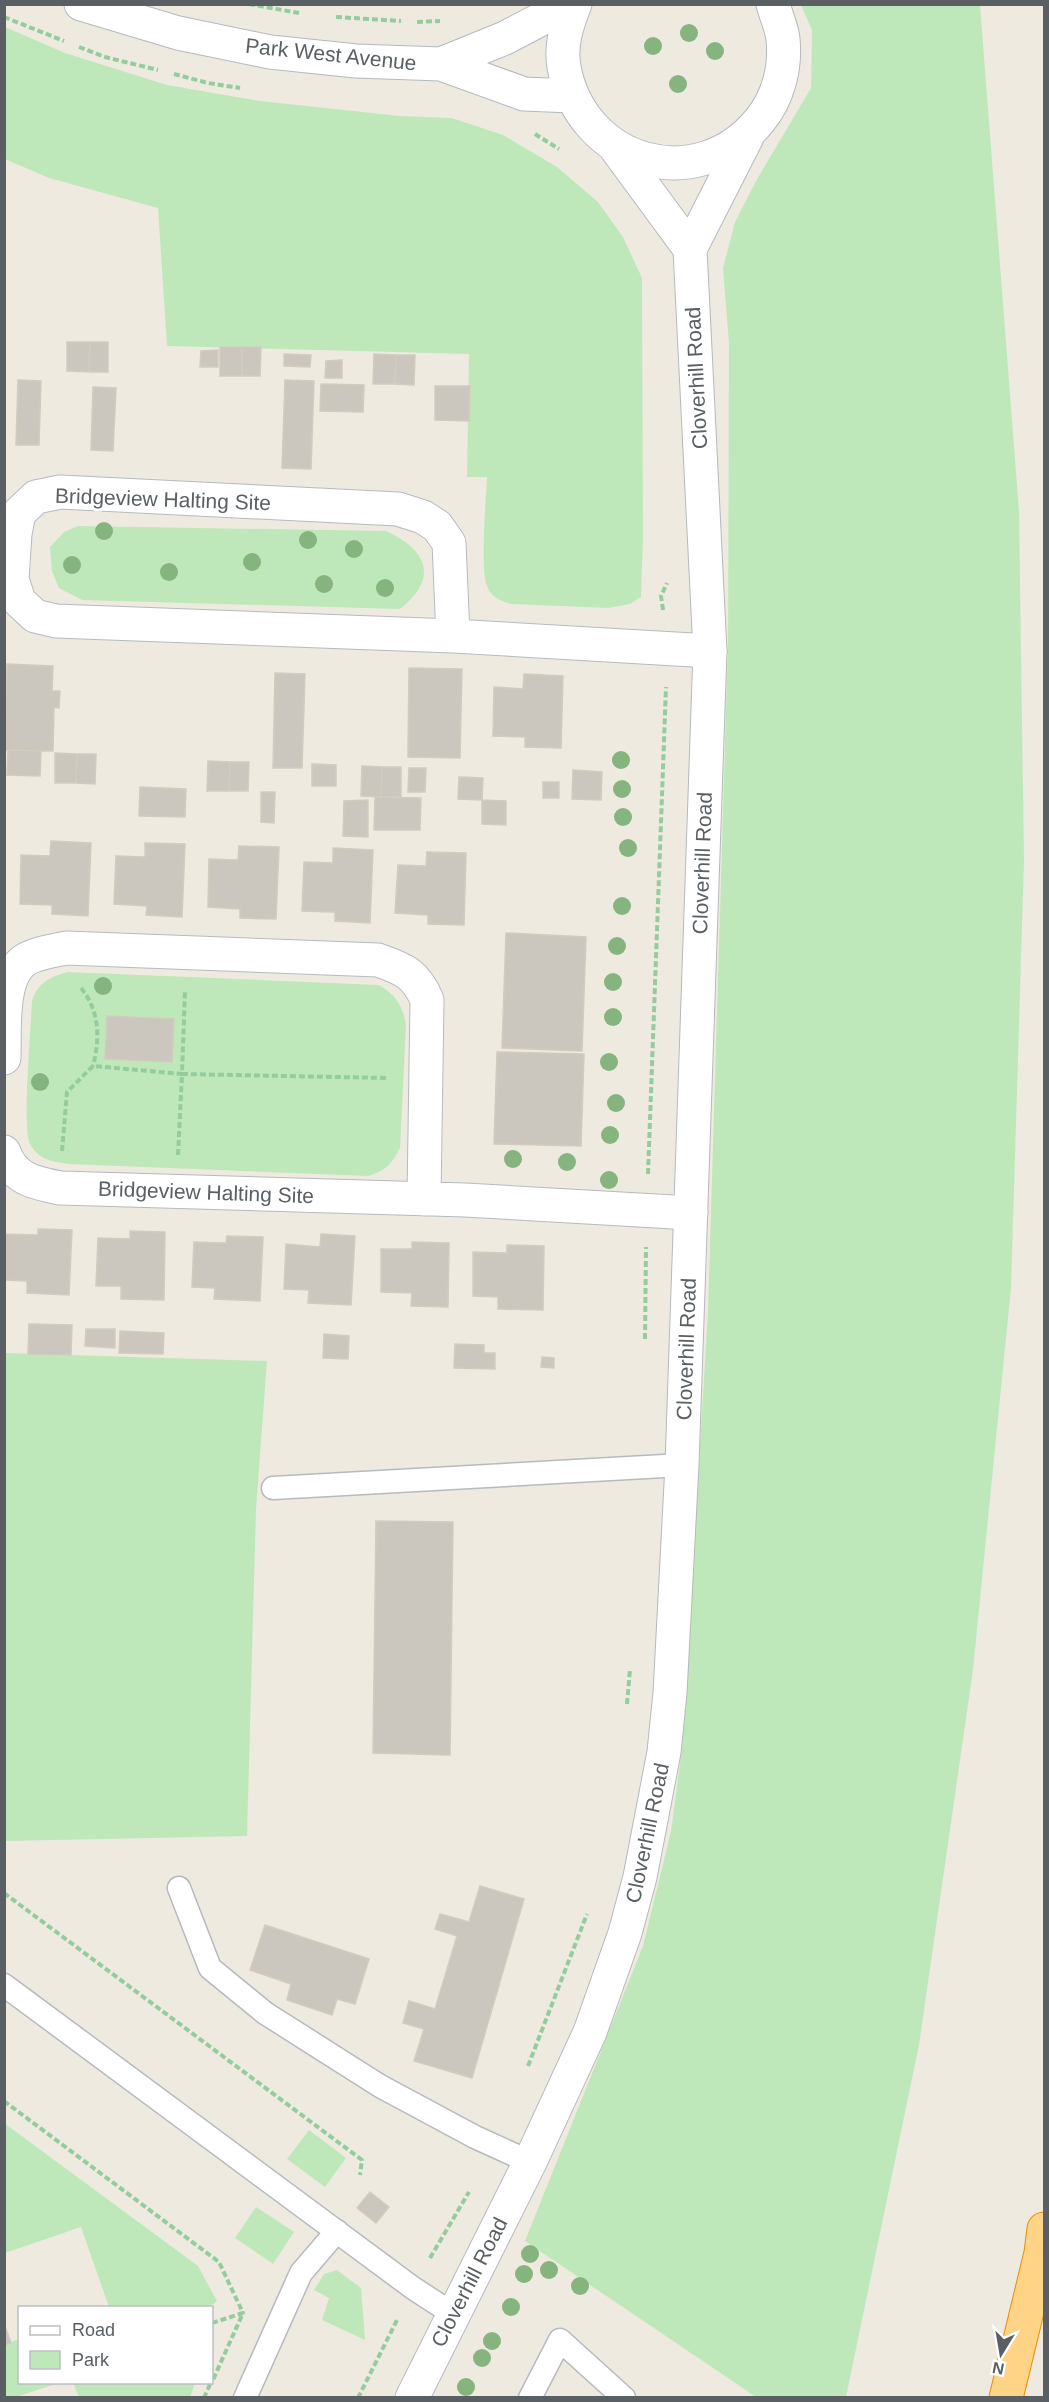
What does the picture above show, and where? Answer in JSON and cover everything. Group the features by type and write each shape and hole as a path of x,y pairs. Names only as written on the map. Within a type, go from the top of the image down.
{"highway":[{"path":"1006,2397 1041,2253 1044,2229"}],"street":[{"name":"Park West Avenue","path":"81,4 178,33 270,52 356,61 441,64 524,94 572,96"},
{"name":"Park West Avenue","path":"441,64 505,38 570,4"},
{"path":"574,4 565,32 563,65 572,96 590,125 615,147 690,249"},
{"path":"615,147 646,161 680,164 716,156 747,136 770,108 782,74 783,38 773,4"},
{"name":"Cloverhill Road","path":"412,2397 530,2162 594,2022 625,1934 640,1877 665,1740 670,1693 682,1465 710,651 690,249 747,136"},
{"name":"Bridgeview Halting Site","path":"453,636 449,543 437,526 423,516 399,509 60,492 36,497 19,513 12,579 20,601 35,616 68,621 453,636 710,651"},
{"path":"4,1058 6,988 11,974 24,960 48,952 66,948 378,960 404,968 421,985 427,1000 424,1199"},
{"name":"Bridgeview Halting Site","path":"4,1152 16,1173 34,1183 60,1188 424,1199 691,1212"}],"lane":[{"path":"273,1488 682,1465"},
{"path":"179,1888 210,1968 265,2013 380,2086 475,2137 530,2162"},
{"path":"4,1985 413,2288 453,2314"},
{"path":"244,2397 302,2273 337,2230"},
{"path":"530,2397 560,2340 624,2397"}],"path":[{"path":"249,4 302,14"},
{"path":"334,17 440,21"},
{"path":"532,132 564,154"},
{"path":"645,1350 646,1209 667,648 661,596 667,582"},
{"path":"48,952 84,992 93,1006 98,1027 98,1048 93,1066 67,1092 60,1188"},
{"path":"176,1191 187,953"},
{"path":"93,1066 182,1074 426,1079"},
{"path":"626,1714 630,1667"},
{"path":"4,1893 362,2160 360,2175"},
{"path":"528,2068 590,1909"},
{"path":"4,2100 219,2262 243,2313"},
{"path":"444,2234 471,2188"},
{"path":"213,2323 243,2313"},
{"path":"213,2378 243,2313"},
{"path":"358,2397 368,2378"}],"green space":[{"path":"801,5 980,5 1019,511 1024,860 1011,1288 973,1670 919,2045 846,2397 756,2397 525,2241 643,1946 671,1831 682,1749 708,1311 728,646 729,344 723,268 735,222 756,181 811,88 812,30"},
{"path":"5,27 65,53 167,85 260,101 400,116 452,118 503,135 557,167 598,202 623,237 642,278 643,538 641,597 630,604 609,608 512,604 500,600 491,593 487,586 484,566 487,477 467,477 469,354 167,346 158,208 49,178 5,159"},
{"path":"78,526 386,531 411,547 419,556 424,576 412,598 400,609 82,600 59,588 52,571 50,547 64,532"},
{"path":"68,972 379,985 398,1002 406,1025 400,1148 397,1154 391,1163 379,1172 368,1176 69,1164 42,1157 33,1149 28,1135 27,1099 32,1001 41,985 55,976"},
{"path":"5,1353 267,1361 256,1509 247,1836 5,1841"},
{"path":"4,2123 198,2266 217,2301 210,2306 109,2306 81,2227 5,2253"},
{"path":"309,2130 346,2158 325,2187 287,2159"},
{"path":"256,2207 294,2232 273,2264 235,2238"},
{"path":"337,2270 361,2288 365,2340 322,2320 329,2298 314,2290 324,2274"},
{"path":"18,2339 18,2384 56,2384 16,2397 5,2397 4,2345"},
{"path":"73,2384 195,2384 190,2398 79,2397"}],"building":[{"path":"67,342 90,342 89,372 67,371"},
{"path":"90,342 108,342 108,372 89,372"},
{"path":"220,347 242,347 242,376 220,376"},
{"path":"242,347 261,347 260,376 242,376"},
{"path":"218,350 218,367 200,367 201,351"},
{"path":"284,354 311,355 310,367 284,366"},
{"path":"374,354 396,355 395,384 373,384"},
{"path":"396,355 415,355 414,385 395,384"},
{"path":"342,360 342,378 325,378 326,361"},
{"path":"18,380 41,381 39,445 16,445"},
{"path":"285,380 314,381 311,469 282,468"},
{"path":"321,384 364,385 363,412 320,411"},
{"path":"435,386 470,386 469,421 435,420"},
{"path":"93,387 116,388 113,451 91,450"},
{"path":"7,664 53,666 52,691 60,691 59,708 54,707 53,751 4,750"},
{"path":"409,668 462,669 460,758 408,757"},
{"path":"275,673 305,674 302,768 273,768"},
{"path":"524,674 563,676 561,748 525,747 525,737 493,736 494,687 523,689"},
{"path":"8,750 41,751 40,776 7,775"},
{"path":"55,753 77,754 76,783 55,783"},
{"path":"77,754 96,754 95,784 76,783"},
{"path":"208,761 230,762 229,791 207,791"},
{"path":"230,762 249,762 248,791 229,791"},
{"path":"312,764 336,765 336,786 312,786"},
{"path":"362,766 382,767 381,797 361,796"},
{"path":"382,767 401,767 401,797 381,797"},
{"path":"409,768 426,768 425,792 408,792"},
{"path":"573,770 602,772 601,800 572,799"},
{"path":"459,777 483,778 482,800 458,799"},
{"path":"543,782 559,782 559,798 543,798"},
{"path":"140,787 186,789 185,817 139,816"},
{"path":"261,792 275,792 274,823 261,822"},
{"path":"375,797 421,798 420,830 374,830"},
{"path":"368,800 368,837 343,836 344,801"},
{"path":"482,800 506,801 506,825 482,824"},
{"path":"51,841 91,843 88,916 52,914 52,905 20,904 21,855 50,856"},
{"path":"145,843 185,844 182,917 146,915 147,906 114,904 116,856 145,857"},
{"path":"239,846 279,847 276,919 240,918 240,909 208,907 209,859 238,860"},
{"path":"333,848 373,850 370,923 335,921 335,912 302,911 304,862 333,863"},
{"path":"427,852 466,853 464,925 428,924 428,915 395,913 398,865 426,866"},
{"path":"506,933 586,937 582,1051 502,1048"},
{"path":"107,1016 174,1019 172,1062 105,1059"},
{"path":"497,1052 584,1054 581,1146 494,1144"},
{"path":"38,1229 72,1230 69,1295 27,1293 27,1281 4,1280 4,1234 38,1235"},
{"path":"130,1231 165,1232 164,1300 121,1299 121,1286 96,1286 98,1238 130,1239"},
{"path":"321,1234 355,1236 351,1305 308,1303 309,1290 284,1289 286,1244 320,1247"},
{"path":"227,1236 263,1237 260,1301 214,1299 215,1288 192,1287 194,1242 226,1243"},
{"path":"412,1242 449,1243 448,1307 411,1306 412,1293 381,1292 381,1249 412,1249"},
{"path":"507,1245 544,1246 543,1310 498,1309 498,1297 473,1296 473,1252 507,1253"},
{"path":"29,1324 72,1325 71,1355 28,1354"},
{"path":"86,1329 115,1329 115,1348 85,1346"},
{"path":"120,1331 164,1333 163,1354 119,1353"},
{"path":"324,1334 349,1336 348,1359 323,1358"},
{"path":"455,1344 484,1345 484,1353 495,1353 495,1369 454,1368"},
{"path":"542,1357 554,1358 554,1368 541,1367"},
{"path":"376,1521 453,1522 450,1755 373,1753"},
{"path":"480,1886 524,1899 472,2078 414,2061 424,2029 403,2023 409,2001 435,2009 457,1936 435,1929 440,1914 469,1922"},
{"path":"265,1925 369,1959 355,2004 337,1999 332,2015 287,2000 291,1984 250,1970"},
{"path":"370,2192 389,2207 376,2223 357,2208"},
{"path":"4,2323 11,2343 4,2345"}]}
